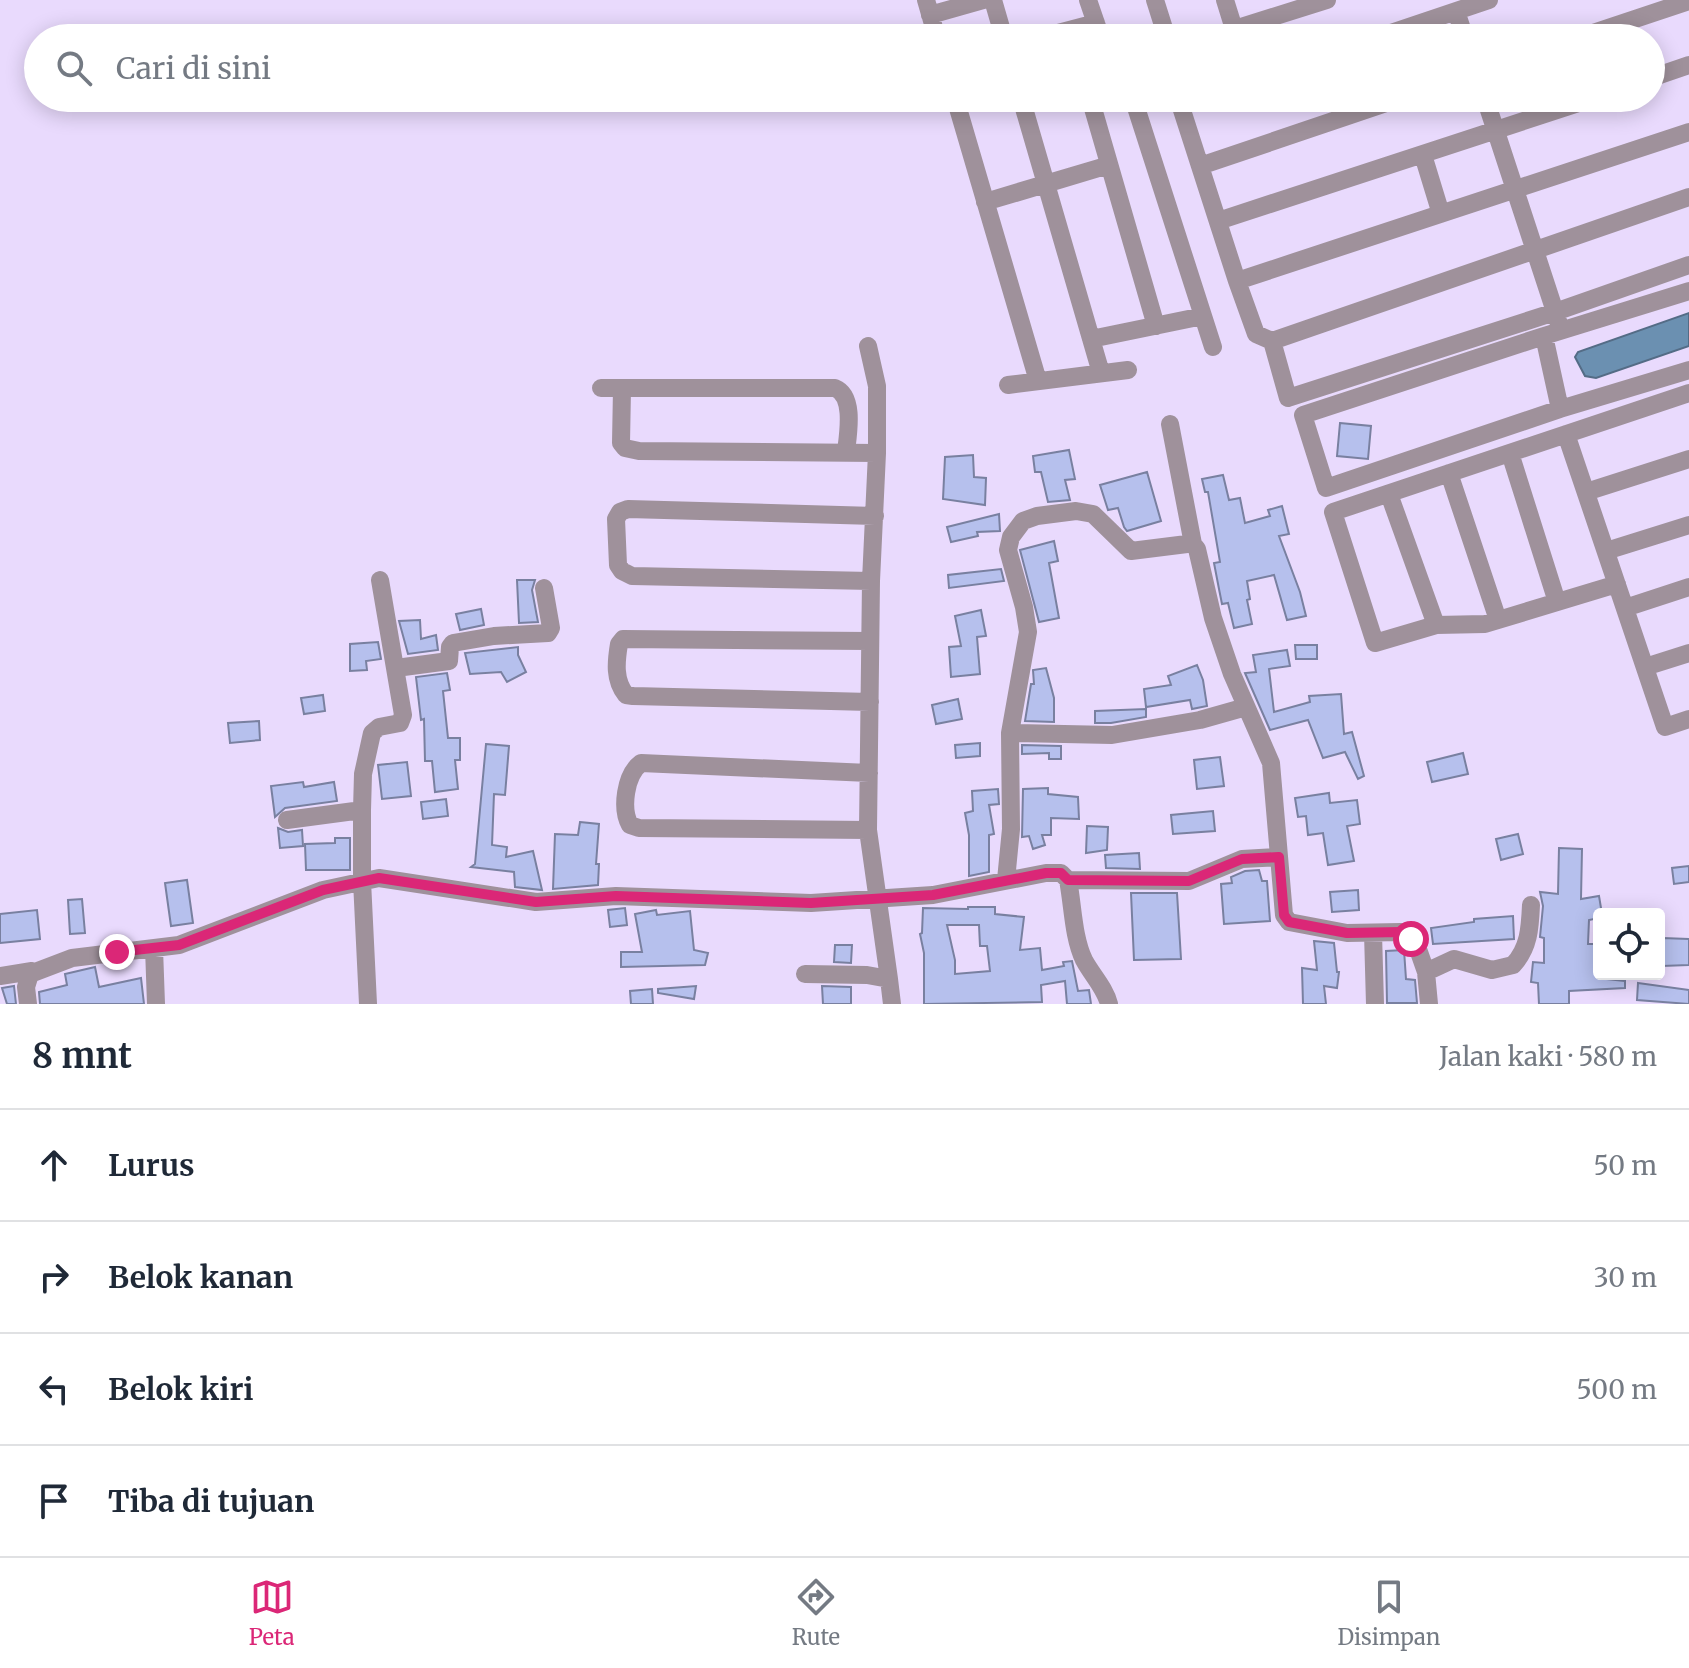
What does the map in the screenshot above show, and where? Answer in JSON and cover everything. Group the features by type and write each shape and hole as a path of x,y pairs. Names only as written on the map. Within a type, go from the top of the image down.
{"street":[{"path":"928,8 983,0"},
{"path":"993,0 1000,24"},
{"path":"1088,0 1096,24"},
{"path":"1155,0 1163,24"},
{"path":"1225,0 1232,24"},
{"path":"1246,24 1294,5 1327,0"},
{"path":"1417,24 1489,0"},
{"path":"1620,24 1689,1"},
{"path":"1456,11 1460,24"},
{"path":"1665,73 1689,65"},
{"path":"959,112 1038,381"},
{"path":"1025,112 1101,373"},
{"path":"1094,112 1156,326"},
{"path":"1137,112 1213,347"},
{"path":"1183,112 1256,334 1272,341 1689,197"},
{"path":"1200,166 1360,112"},
{"path":"1490,112 1555,312 1552,333 1560,409"},
{"path":"1218,221 1554,112"},
{"path":"1237,281 1689,132"},
{"path":"1423,155 1441,214"},
{"path":"985,202 1109,165"},
{"path":"1272,341 1288,398 1555,312 1689,265"},
{"path":"1689,291 1303,415 1326,488 1560,409 1689,370"},
{"path":"1091,339 1203,316"},
{"path":"868,346 877,386 868,830 892,1004"},
{"path":"1008,385 1128,370"},
{"path":"601,388 835,388 844,395 849,421 846,452"},
{"path":"622,389 621,443 625,448 877,453"},
{"path":"1617,584 1485,624 1436,625 1375,643 1333,512 1689,393"},
{"path":"1170,424 1193,544 1197,549 1213,618 1246,707 1271,763 1284,915 1289,922 1347,933 1401,932 1411,939 1426,972 1429,1004"},
{"path":"1566,434 1665,727 1689,719"},
{"path":"1510,453 1557,602"},
{"path":"1586,492 1689,459"},
{"path":"1449,473 1498,620"},
{"path":"1389,494 1436,625"},
{"path":"871,581 632,576 618,565 616,519 620,512 628,509 875,516"},
{"path":"1006,880 1011,829 1010,733 1028,632 1008,550 1011,537 1023,521 1076,511 1093,514 1131,551 1193,544"},
{"path":"1606,551 1689,525"},
{"path":"368,1004 362,881 363,774 372,733 379,727 396,725 402,720 380,580"},
{"path":"1625,608 1689,587"},
{"path":"396,668 449,661 453,643 494,636 548,633 551,628 544,588"},
{"path":"870,641 623,639 618,649 617,672 622,690 626,695 633,696 870,702"},
{"path":"1645,667 1689,653"},
{"path":"1010,733 1112,735 1188,722 1246,707"},
{"path":"868,830 639,828 630,825 624,810 631,779 635,768 641,763 869,773"},
{"path":"287,820 362,810"},
{"path":"1068,880 1189,881 1242,859 1279,857"},
{"path":"0,976 32,971 72,958 191,941 323,890 379,878 536,902 616,896 811,903 933,895 1046,873 1061,873 1068,880 1078,943 1084,960 1109,1004"},
{"path":"1426,972 1454,959 1492,970 1513,965 1526,947 1531,905"},
{"path":"1373,933 1375,1004"},
{"path":"154,948 156,1004"},
{"path":"28,1004 26,987 32,971"},
{"path":"805,974 867,975 889,979"}],"water":[{"path":"1689,313 1689,346 1596,378 1585,376 1575,357 1578,352"}],"building":[{"path":"1340,423 1371,426 1368,459 1337,456"},
{"path":"1069,450 1075,479 1065,480 1070,500 1048,502 1041,472 1035,472 1033,456"},
{"path":"973,455 974,477 986,478 985,505 943,499 945,457"},
{"path":"1147,472 1161,521 1127,531 1118,508 1108,510 1100,485"},
{"path":"1223,475 1229,500 1240,498 1245,523 1270,516 1268,510 1282,506 1289,534 1279,536 1306,616 1287,620 1274,575 1247,581 1252,624 1234,628 1228,603 1222,604 1214,563 1220,562 1208,492 1205,492 1202,479"},
{"path":"999,514 1000,531 977,532 978,536 951,542 947,527"},
{"path":"1054,541 1058,561 1049,563 1059,618 1039,622 1020,550"},
{"path":"1001,569 1004,581 949,588 948,575"},
{"path":"517,580 535,580 532,590 538,622 519,623"},
{"path":"481,609 484,625 460,630 456,614"},
{"path":"981,610 986,636 977,637 980,674 951,677 949,647 961,646 955,616"},
{"path":"420,620 421,639 436,635 438,650 408,654 399,621"},
{"path":"378,642 381,659 366,661 367,670 350,671 350,644"},
{"path":"1295,645 1317,645 1317,659 1296,659"},
{"path":"518,647 518,655 526,672 507,682 501,672 470,674 465,653"},
{"path":"1287,650 1290,666 1269,669 1274,712 1310,702 1309,696 1341,694 1344,734 1352,732 1364,776 1358,779 1345,752 1323,758 1308,720 1270,730 1245,673 1256,672 1253,655"},
{"path":"1197,665 1207,706 1192,709 1190,700 1146,707 1144,689 1171,685 1168,676"},
{"path":"1046,668 1054,698 1054,722 1025,721 1031,684 1034,684 1033,670"},
{"path":"447,673 450,690 443,691 448,738 460,738 460,760 455,760 458,789 435,792 432,761 425,761 424,719 421,720 416,677"},
{"path":"323,695 325,711 304,714 301,698"},
{"path":"958,699 962,719 936,724 932,705"},
{"path":"1146,709 1146,717 1095,723 1095,711"},
{"path":"259,721 260,740 230,743 228,723"},
{"path":"980,743 980,756 956,758 955,745"},
{"path":"486,744 509,746 505,795 494,794 492,845 507,847 506,857 533,851 542,890 515,887 514,872 471,867 475,864"},
{"path":"1022,745 1061,746 1061,759 1049,759 1049,753 1022,754"},
{"path":"1463,753 1468,774 1432,782 1427,762"},
{"path":"1220,757 1224,786 1197,789 1194,760"},
{"path":"407,762 411,796 382,799 378,765"},
{"path":"303,782 304,787 334,782 337,801 285,808 275,817 271,786"},
{"path":"1048,788 1048,794 1078,797 1079,819 1051,818 1051,835 1042,835 1045,845 1033,849 1029,836 1022,837 1023,789"},
{"path":"998,789 999,804 989,805 994,834 989,835 989,872 969,876 969,835 965,813 973,811 972,791"},
{"path":"1329,793 1330,803 1357,800 1360,824 1347,826 1354,861 1328,865 1323,833 1308,835 1306,816 1298,817 1295,798"},
{"path":"446,799 448,816 423,819 421,802"},
{"path":"1213,811 1215,831 1173,834 1171,815"},
{"path":"580,822 599,824 598,885 553,889 555,834 578,835"},
{"path":"1087,826 1108,827 1107,850 1086,853"},
{"path":"278,828 288,832 302,830 303,846 280,848"},
{"path":"1518,834 1523,854 1501,860 1496,839"},
{"path":"335,838 350,838 350,870 306,870 305,844 335,843"},
{"path":"1559,848 1582,849 1581,899 1599,896 1601,908 1593,908 1593,919 1589,920 1588,944 1593,944 1593,980 1625,981 1625,988 1569,991 1569,1004 1539,1004 1538,983 1531,982 1533,962 1544,963 1544,938 1540,937 1543,906 1540,892 1558,894"},
{"path":"1139,853 1140,869 1106,868 1105,855"},
{"path":"1689,866 1689,882 1674,884 1672,868"},
{"path":"1259,870 1262,881 1267,881 1270,921 1224,924 1221,884 1232,883 1231,877 1245,871"},
{"path":"187,880 193,923 171,926 165,883"},
{"path":"1358,890 1359,910 1332,912 1330,892"},
{"path":"1131,893 1177,893 1181,959 1134,960"},
{"path":"82,899 85,933 70,934 68,900"},
{"path":"995,907 995,914 1024,917 1020,950 1040,948 1042,970 1064,966 1063,962 1072,961 1078,991 1089,990 1091,1004 1067,1004 1065,981 1041,985 1042,1002 924,1004 924,953 920,934 923,908","holes":["947,925 979,925 980,946 987,946 990,971 955,974"]},
{"path":"625,908 627,925 610,927 608,910"},
{"path":"37,910 40,939 0,943 0,914"},
{"path":"656,910 657,915 690,911 694,950 708,953 705,965 621,967 621,952 642,952 635,914"},
{"path":"1513,916 1514,939 1433,944 1431,928 1474,922 1474,919"},
{"path":"1665,938 1689,939 1689,965 1665,966"},
{"path":"1314,941 1334,943 1339,972 1337,988 1324,986 1326,1004 1303,1004 1302,968 1317,970"},
{"path":"835,945 852,945 851,963 834,962"},
{"path":"1404,950 1406,979 1415,980 1417,1003 1387,1003 1386,951"},
{"path":"95,967 99,987 141,978 144,1004 40,1004 39,992 67,985 65,974"},
{"path":"1638,983 1689,990 1689,1004 1637,1000"},
{"path":"14,986 16,1004 7,1004 2,988"},
{"path":"696,986 694,999 658,993 658,989"},
{"path":"822,986 851,987 851,1004 823,1004"},
{"path":"652,989 653,1004 631,1004 630,991"}],"route":[{"path":"117,952 179,945 323,890 379,878 536,902 616,896 811,903 933,895 1046,873 1061,873 1068,880 1189,881 1242,859 1279,857 1284,915 1289,922 1347,933 1401,932 1411,939"}]}
